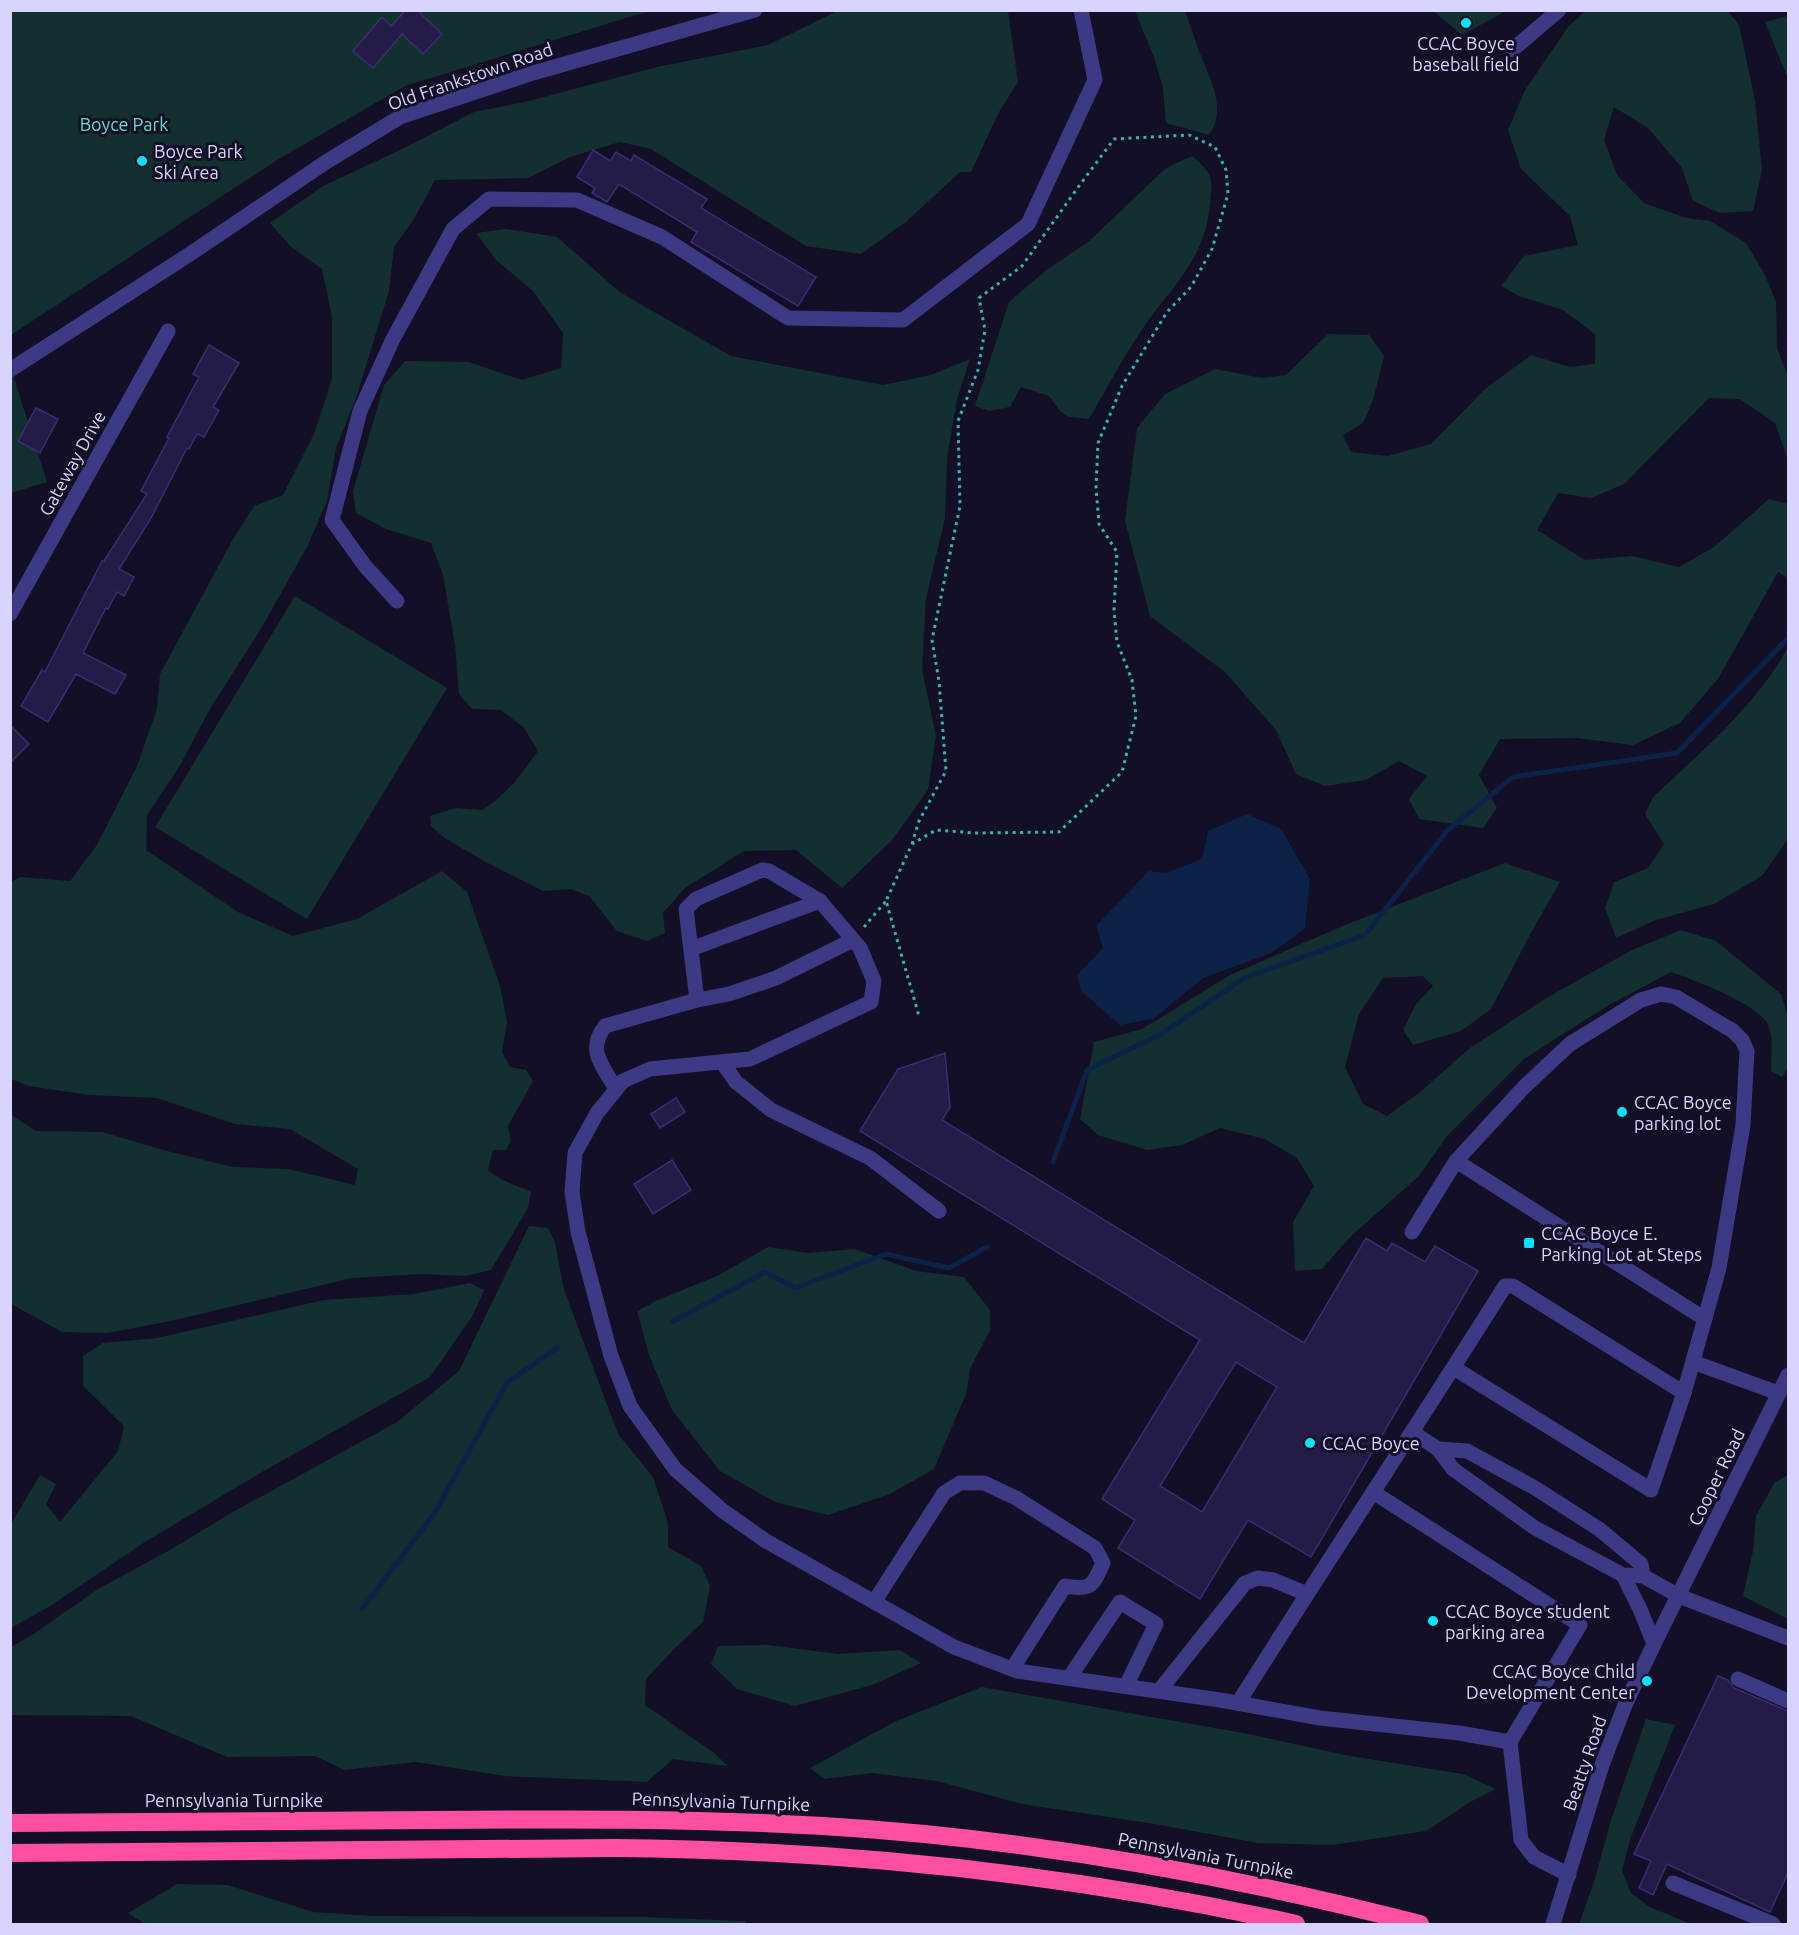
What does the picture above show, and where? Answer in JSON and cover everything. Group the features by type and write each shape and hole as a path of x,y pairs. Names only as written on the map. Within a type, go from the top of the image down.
{"highway":[{"name":"Pennsylvania Turnpike","path":"10,1823 671,1819 827,1826 1002,1843 1089,1855 1207,1875 1320,1899 1420,1924"},
{"path":"10,1853 626,1848 791,1854 895,1861 1077,1882 1228,1909 1296,1924"}],"street":[{"name":"Old Frankstown Road","path":"10,370 190,254 326,162 400,117 533,73 755,10"},
{"path":"397,602 365,566 332,520 360,411 393,339 453,229 489,199 577,200 662,237 788,318 903,320 1028,224 1095,80 1081,10"},
{"path":"1512,50 1559,10"},
{"name":"Gateway Drive","path":"10,614 168,331"},
{"path":"697,1000 686,909 696,899 762,870 769,871 820,901 860,948 874,981 871,1002 750,1059 650,1069 623,1081 597,1113 575,1154 572,1192 578,1232 611,1356 630,1406 675,1469 723,1511 766,1540 954,1647 1012,1669 1238,1703 1320,1718 1459,1733 1510,1742"},
{"path":"691,949 820,901"},
{"path":"616,1089 596,1054 598,1035 604,1026 697,1000 729,994 776,978 853,940"},
{"path":"1412,1232 1456,1161 1510,1101 1570,1044 1641,1000 1661,994 1676,997 1733,1031 1742,1040 1747,1051 1743,1125 1719,1268 1684,1393 1651,1490 1454,1368"},
{"path":"722,1062 736,1082 771,1110 870,1158 939,1210"},
{"path":"1456,1161 1705,1319"},
{"path":"1238,1703 1505,1286 1513,1286 1684,1393"},
{"path":"1693,1362 1778,1393"},
{"name":"Cooper Road","path":"1679,1596 1788,1375"},
{"path":"1412,1432 1438,1449 1453,1469 1535,1528 1623,1575 1643,1576 1679,1596 1788,1638"},
{"path":"1438,1449 1467,1451 1534,1488 1599,1529 1641,1564 1643,1576"},
{"path":"874,1602 944,1493 960,1483 984,1483 1016,1498 1095,1548 1103,1563 1094,1582 1081,1589 1065,1586 1012,1669"},
{"path":"1373,1492 1580,1625 1510,1742 1521,1839 1534,1857 1569,1875"},
{"path":"1623,1575 1641,1609 1654,1644"},
{"path":"1159,1691 1245,1583 1258,1578 1273,1580 1306,1594"},
{"name":"Beatty Road","path":"1553,1924 1602,1765 1625,1705 1679,1596"},
{"path":"1069,1678 1120,1602 1156,1624 1126,1686"},
{"path":"1738,1679 1788,1701"},
{"path":"1673,1883 1773,1924"}],"path":[{"path":"853,940 886,901 912,844 919,821 946,771 939,681 932,639 960,506 958,421 978,370 985,330 979,298 1022,266 1114,139 1189,135 1215,147 1226,170 1228,194 1212,249 1191,287 1167,312 1122,386 1098,443 1096,487 1099,524 1117,552 1114,610 1117,642 1132,680 1136,716 1122,772 1059,832 975,833 936,830 912,844"},
{"path":"886,901 919,1016"}],"green space":[{"name":"Boyce Park","path":"11,11 649,11 405,86 277,160 11,335"},
{"path":"837,11 1008,11 1018,82 999,112 971,172 960,172 907,221 861,254 806,246 651,149 620,142 570,157 528,178 435,180 414,219 394,247 389,291 356,398 336,448 327,501 308,545 262,627 210,709 178,769 147,815 146,850 238,912 293,936 357,919 442,871 467,892 500,986 507,1022 502,1052 510,1067 526,1070 533,1081 508,1126 511,1141 506,1150 493,1150 488,1170 503,1180 531,1192 528,1208 491,1270 466,1276 421,1274 352,1278 171,1321 107,1333 62,1332 11,1304 10,1114 36,1131 102,1132 233,1167 289,1169 355,1185 358,1169 290,1129 235,1124 157,1098 89,1095 29,1086 11,1079 11,882 20,877 70,881 97,845 137,766 157,709 160,674 233,539 254,506 283,495 314,434 332,379 332,317 322,269 291,247 270,223 323,186 474,112 525,102 657,67 768,45"},
{"path":"1135,11 1185,11 1215,93 1217,115 1209,135 1166,123 1163,88 1154,57"},
{"name":"CCAC Boyce baseball field","path":"1433,11 1506,11 1462,35"},
{"path":"1585,11 1728,11 1739,25 1755,100 1762,170 1753,211 1720,213 1693,201 1682,168 1648,128 1614,107 1604,140 1617,175 1644,203 1686,218 1710,221 1746,243 1765,275 1776,302 1777,348 1788,377 1788,460 1775,423 1740,399 1709,398 1624,484 1591,498 1558,493 1537,530 1585,560 1632,556 1679,567 1714,547 1769,499 1788,504 1788,578 1778,572 1718,679 1680,723 1633,745 1576,738 1500,739 1479,775 1497,808 1483,828 1419,819 1409,799 1427,776 1399,761 1366,780 1325,786 1296,774 1276,730 1225,672 1150,616 1125,521 1137,428 1165,394 1215,369 1262,378 1286,375 1328,334 1369,335 1384,356 1373,400 1363,423 1343,435 1351,452 1388,456 1431,444 1485,389 1531,355 1570,367 1595,364 1595,334 1563,310 1519,296 1501,286 1524,256 1578,245 1570,216 1521,169 1508,130 1525,90 1568,27"},
{"path":"1787,16 1788,19 1788,79 1765,22"},
{"path":"1192,156 1208,172 1211,182 1207,224 1201,242 1184,273 1134,342 1089,419 1069,417 1060,411 1049,396 1021,387 1010,407 989,411 975,406 1009,302 1045,271 1088,242 1166,168"},
{"path":"506,229 557,237 621,293 731,356 883,385 931,375 970,359 957,399 947,458 945,518 926,598 922,669 936,736 928,790 892,840 842,888 796,850 744,851 685,888 663,913 665,933 647,941 617,931 589,896 571,889 543,891 446,839 431,826 430,816 456,808 482,810 494,802 514,783 538,751 524,728 501,710 472,709 459,694 455,645 443,575 431,543 386,529 356,513 353,491 384,385 405,361 469,362 522,380 561,368 563,333 533,291 496,260 476,233"},
{"path":"10,365 47,482 11,493 10,493"},
{"path":"295,596 447,688 307,919 155,827"},
{"path":"1788,647 1788,839 1762,876 1714,904 1656,920 1616,938 1605,908 1614,882 1648,868 1664,844 1645,814 1653,797 1727,727 1760,689"},
{"path":"1505,863 1560,882 1491,1009 1461,1031 1413,1045 1403,1030 1416,1004 1433,986 1423,976 1383,978 1359,1014 1345,1067 1363,1104 1387,1116 1419,1093 1470,1048 1548,997 1632,950 1681,930 1716,941 1781,994 1788,1016 1788,1068 1782,1077 1771,1071 1771,1036 1768,1025 1762,1017 1739,1001 1671,972 1607,1006 1524,1059 1447,1136 1419,1176 1350,1237 1322,1269 1295,1271 1293,1222 1314,1186 1297,1158 1265,1139 1220,1128 1182,1145 1147,1150 1098,1135 1080,1119 1094,1042 1142,1029 1230,975 1345,925"},
{"path":"529,1226 548,1228 555,1243 564,1290 618,1434 653,1477 668,1523 668,1547 701,1566 710,1586 703,1622 646,1679 645,1705 714,1753 728,1766 673,1759 647,1782 505,1776 416,1762 345,1770 315,1756 227,1757 131,1716 11,1715 11,1647 98,1589 397,1422 459,1371"},
{"path":"768,1247 809,1253 855,1249 916,1271 964,1277 990,1310 990,1330 970,1369 966,1394 934,1469 890,1494 828,1515 775,1502 720,1471 672,1410 649,1355 637,1311 719,1275"},
{"path":"470,1283 484,1290 473,1315 430,1377 262,1472 145,1542 50,1606 11,1628 11,1524 40,1475 56,1484 46,1504 60,1522 118,1451 124,1426 83,1386 83,1356 103,1343 157,1338 324,1300 414,1294"},
{"path":"1788,1475 1788,1619 1743,1596 1753,1551 1756,1516 1775,1482"},
{"path":"768,1645 838,1654 900,1650 921,1663 872,1685 795,1706 737,1689 711,1664 718,1646"},
{"path":"982,1687 1243,1733 1350,1756 1463,1774 1496,1789 1472,1801 1426,1831 1332,1845 1258,1843 1155,1824 1022,1804 937,1781 872,1773 824,1779 810,1768 896,1721"},
{"path":"1646,1719 1675,1725 1631,1837 1622,1870 1631,1893 1650,1907 1691,1924 1579,1924 1595,1879 1611,1820"},
{"path":"177,1884 228,1885 313,1912 374,1916 643,1917 745,1921 745,1924 145,1924 128,1913"}],"water":[{"path":"1247,814 1281,829 1310,879 1305,929 1271,953 1203,978 1153,1019 1120,1025 1081,991 1077,975 1103,948 1096,926 1149,871 1166,873 1202,859 1208,831"}],"building":[{"path":"406,10 422,10 420,13 442,34 423,54 402,34 373,68 353,51 382,17 391,26"},
{"path":"593,150 610,161 616,152 631,161 634,155 707,199 701,208 816,277 798,306 691,242 697,232 619,184 607,202 592,193 595,188 577,177"},
{"path":"209,345 239,363 213,407 219,410 204,437 197,434 189,449 187,448 150,520 119,569 134,577 124,596 117,592 108,609 106,608 83,653 126,675 115,694 76,674 48,722 21,706 42,670 45,672 102,561 147,494 141,491 199,377 193,374"},
{"path":"36,408 58,419 40,453 18,441"},
{"path":"10,725 29,744 10,763"},
{"path":"945,1053 950,1107 942,1120 1304,1343 1366,1238 1387,1251 1392,1243 1425,1262 1435,1246 1478,1271 1311,1557 1248,1520 1200,1599 1118,1548 1135,1520 1102,1499 1200,1340 860,1131 898,1069","holes":["1236,1362 1277,1387 1202,1512 1160,1486"]},
{"path":"676,1098 685,1112 660,1128 651,1114"},
{"path":"672,1160 691,1190 653,1214 634,1184"},
{"path":"1718,1676 1728,1680 1734,1688 1788,1711 1788,1873 1770,1912 1667,1864 1653,1895 1639,1888 1651,1861 1634,1854"}],"waterway":[{"path":"1053,1162 1087,1070 1161,1034 1244,978 1365,935 1447,831 1513,777 1677,753 1788,638"},
{"path":"672,1322 765,1272 795,1288 886,1254 949,1268 987,1247"},
{"path":"362,1609 434,1514 507,1383 558,1347"}],"place":[{"name":"CCAC Boyce baseball field","path":"1466,23"},
{"name":"Boyce Park Ski Area","path":"142,161"},
{"name":"CCAC Boyce parking lot","path":"1622,1112"},
{"name":"CCAC Boyce E. Parking Lot at Steps","path":"1529,1243"},
{"name":"CCAC Boyce","path":"1310,1443"},
{"name":"CCAC Boyce student parking area","path":"1433,1621"},
{"name":"CCAC Boyce Child Development Center","path":"1647,1681"}]}
